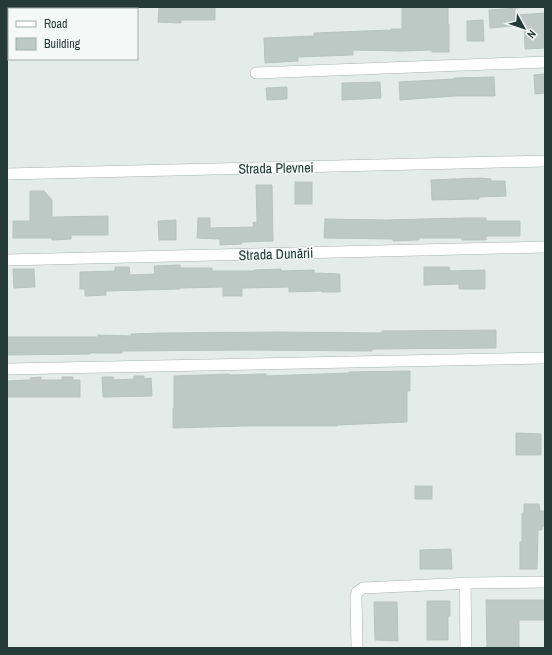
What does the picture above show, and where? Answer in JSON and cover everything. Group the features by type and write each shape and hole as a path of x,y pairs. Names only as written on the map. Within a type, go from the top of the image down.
{"street":[{"path":"256,73 545,62"},
{"name":"Strada Plevnei","path":"7,174 545,162"},
{"name":"Strada Dunării","path":"7,260 545,247"},
{"path":"7,369 545,358"},
{"path":"357,648 356,597 357,592 363,588 465,583 545,582"},
{"path":"465,583 466,648"}],"building":[{"path":"159,7 215,7 215,20 181,20 181,23 158,22"},
{"path":"402,7 448,7 449,52 432,52 432,50 353,50 353,55 298,57 298,61 265,63 264,38 314,36 314,33 402,29"},
{"path":"517,8 517,15 545,13 545,48 525,49 524,25 490,28 489,10"},
{"path":"483,20 484,41 467,41 467,21"},
{"path":"545,74 545,93 535,94 534,75"},
{"path":"494,77 495,96 455,96 400,100 399,82"},
{"path":"380,82 381,98 342,100 342,83"},
{"path":"287,87 287,99 267,100 266,88"},
{"path":"491,179 491,181 505,181 506,196 479,197 479,199 432,200 431,180"},
{"path":"295,182 312,182 312,204 295,204"},
{"path":"256,185 272,185 273,241 242,242 242,244 220,245 220,239 197,238 198,218 210,218 210,228 254,227 253,223 257,222"},
{"path":"30,191 44,191 52,200 52,217 108,216 108,235 71,235 71,239 52,240 52,238 13,238 13,221 30,221"},
{"path":"486,218 486,221 520,221 520,236 486,236 486,240 462,240 462,238 419,238 419,240 393,241 393,239 324,238 325,219 386,220"},
{"path":"176,220 176,240 159,240 158,221"},
{"path":"180,265 180,268 212,268 212,271 254,271 281,269 281,271 314,270 314,273 340,274 340,292 289,292 289,287 242,288 242,296 223,296 223,287 106,291 106,295 85,296 85,289 80,289 80,272 115,271 115,267 129,267 130,275 155,274 154,266"},
{"path":"424,267 449,267 450,271 485,270 485,289 459,289 459,284 424,285"},
{"path":"13,269 34,269 35,287 14,288"},
{"path":"496,330 496,348 372,349 372,351 122,351 122,353 7,355 7,337 98,337 98,335 131,336 131,334 161,333 382,333 382,331"},
{"path":"410,371 410,391 407,391 407,422 337,426 173,428 174,376 266,374 266,376"},
{"path":"134,376 144,376 144,379 151,378 152,396 103,397 102,377 113,377 114,380 134,379"},
{"path":"41,377 41,380 62,380 62,377 73,377 73,380 80,380 80,397 7,397 7,381 30,380 30,378"},
{"path":"516,433 541,434 541,455 516,455"},
{"path":"415,486 432,486 432,499 415,499"},
{"path":"524,504 539,504 540,511 545,511 545,526 542,526 542,530 538,530 537,569 520,569 520,542 522,542 522,513 524,513"},
{"path":"451,549 452,569 420,569 420,550"},
{"path":"486,600 545,600 545,620 519,620 519,648 487,648"},
{"path":"427,601 450,601 450,616 448,616 448,640 427,640"},
{"path":"374,602 397,602 398,641 375,640"}]}
